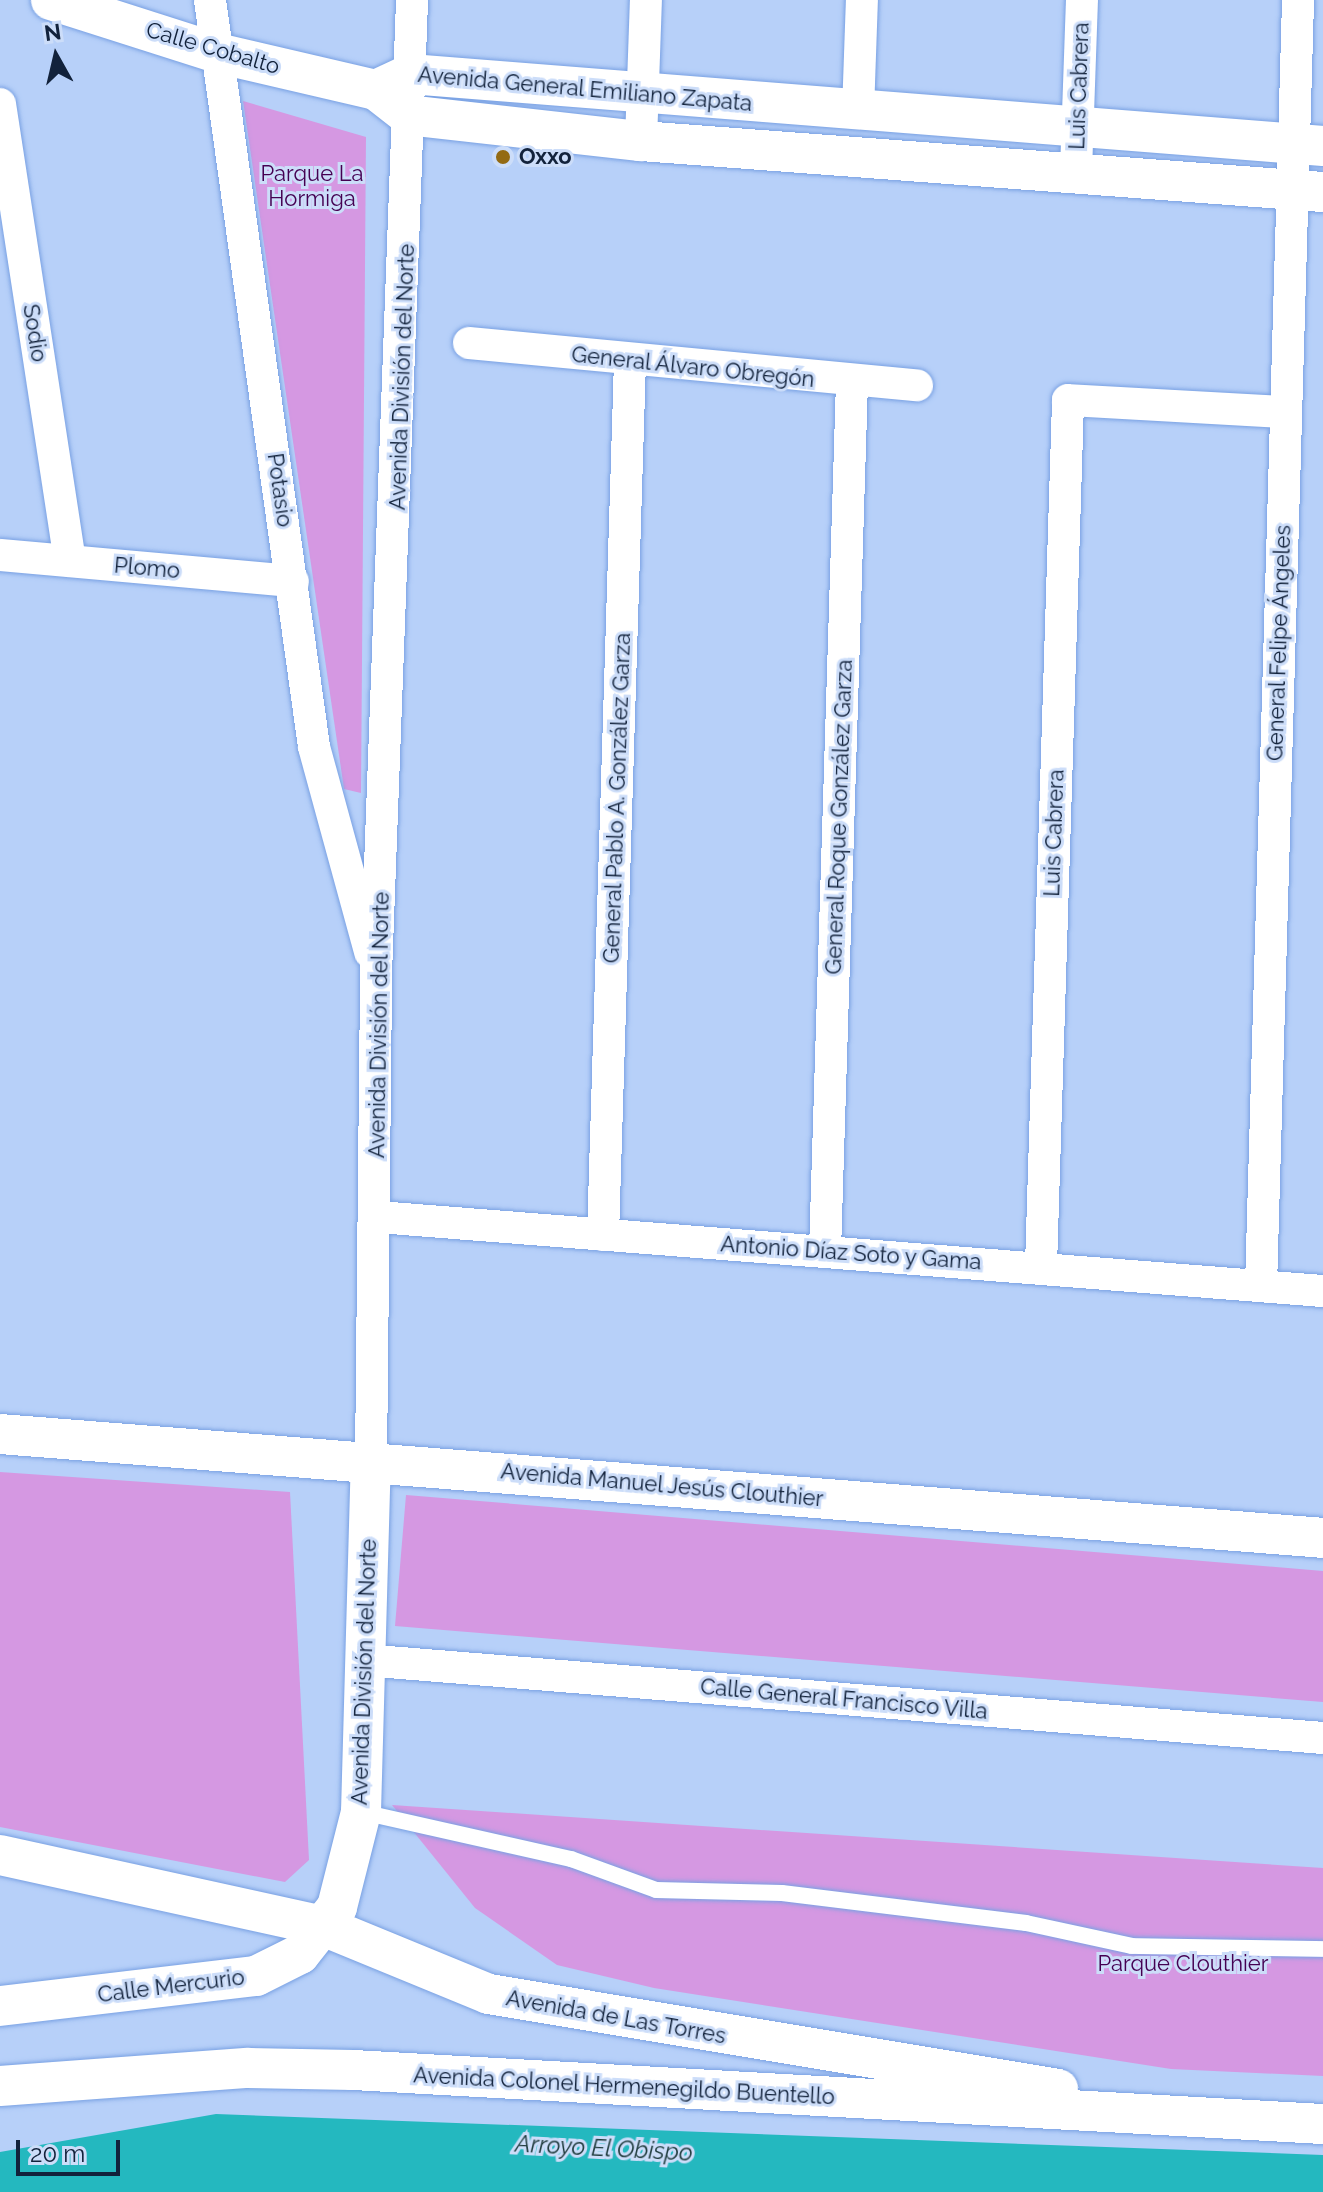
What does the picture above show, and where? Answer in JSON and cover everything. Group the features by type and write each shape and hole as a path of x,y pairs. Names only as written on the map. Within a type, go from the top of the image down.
{"street":[{"name":"Calle Cobalto","path":"51,0 217,53 393,82"},
{"name":"Potasio","path":"210,0 327,808 376,974"},
{"path":"393,82 412,0"},
{"path":"641,141 646,0"},
{"path":"858,112 862,0"},
{"name":"Luis Cabrera","path":"1076,171 1082,0"},
{"name":"General Felipe Ángeles","path":"1261,1286 1285,412 1307,190 1308,144 1298,0"},
{"name":"Avenida General Emiliano Zapata","path":"1307,190 641,141 408,115 393,82 643,95 1078,130 1308,144"},
{"name":"Sodio","path":"0,104 70,561"},
{"name":"Avenida División del Norte","path":"323,1926 348,1884 361,1812 378,1217 376,974 408,115"},
{"name":"General Álvaro Obregón","path":"469,343 852,383 917,385"},
{"name":"General Pablo A. González Garza","path":"603,1235 630,361"},
{"name":"General Roque González Garza","path":"825,1251 852,383"},
{"name":"Luis Cabrera","path":"1041,1266 1068,400 1285,412"},
{"name":"Plomo","path":"0,555 293,581"},
{"name":"Antonio Díaz Soto y Gama","path":"378,1217 1041,1266 1323,1291"},
{"name":"Avenida Manuel Jesús Clouthier","path":"0,1434 1323,1538"},
{"name":"Calle General Francisco Villa","path":"364,1660 1323,1738"},
{"name":"Avenida de Las Torres","path":"0,1855 323,1926 489,1994 1247,2122"},
{"name":"Calle Mercurio","path":"0,2006 256,1976 300,1954 323,1926"},
{"name":"Avenida Colonel Hermenegildo Buentello","path":"0,2086 233,2069 353,2070 1247,2122"},
{"path":"1247,2122 1323,2124"}],"lane":[{"path":"361,1812 571,1859 656,1890 797,1895 1026,1923 1132,1946 1323,1949"}],"green space":[{"name":"Parque La Hormiga","path":"243,101 366,137 361,793 344,789"},
{"path":"0,1472 290,1492 309,1860 285,1882 0,1827"},
{"path":"406,1495 1323,1571 1323,1702 395,1626"},
{"name":"Parque Clouthier","path":"392,1805 1323,1868 1323,2076 1171,2069 654,1988 557,1965 475,1908"}],"water":[{"name":"Arroyo El Obispo","path":"216,2114 1323,2155 1323,2192 0,2192 0,2152"}],"place":[{"name":"Oxxo","path":"503,157"}]}
